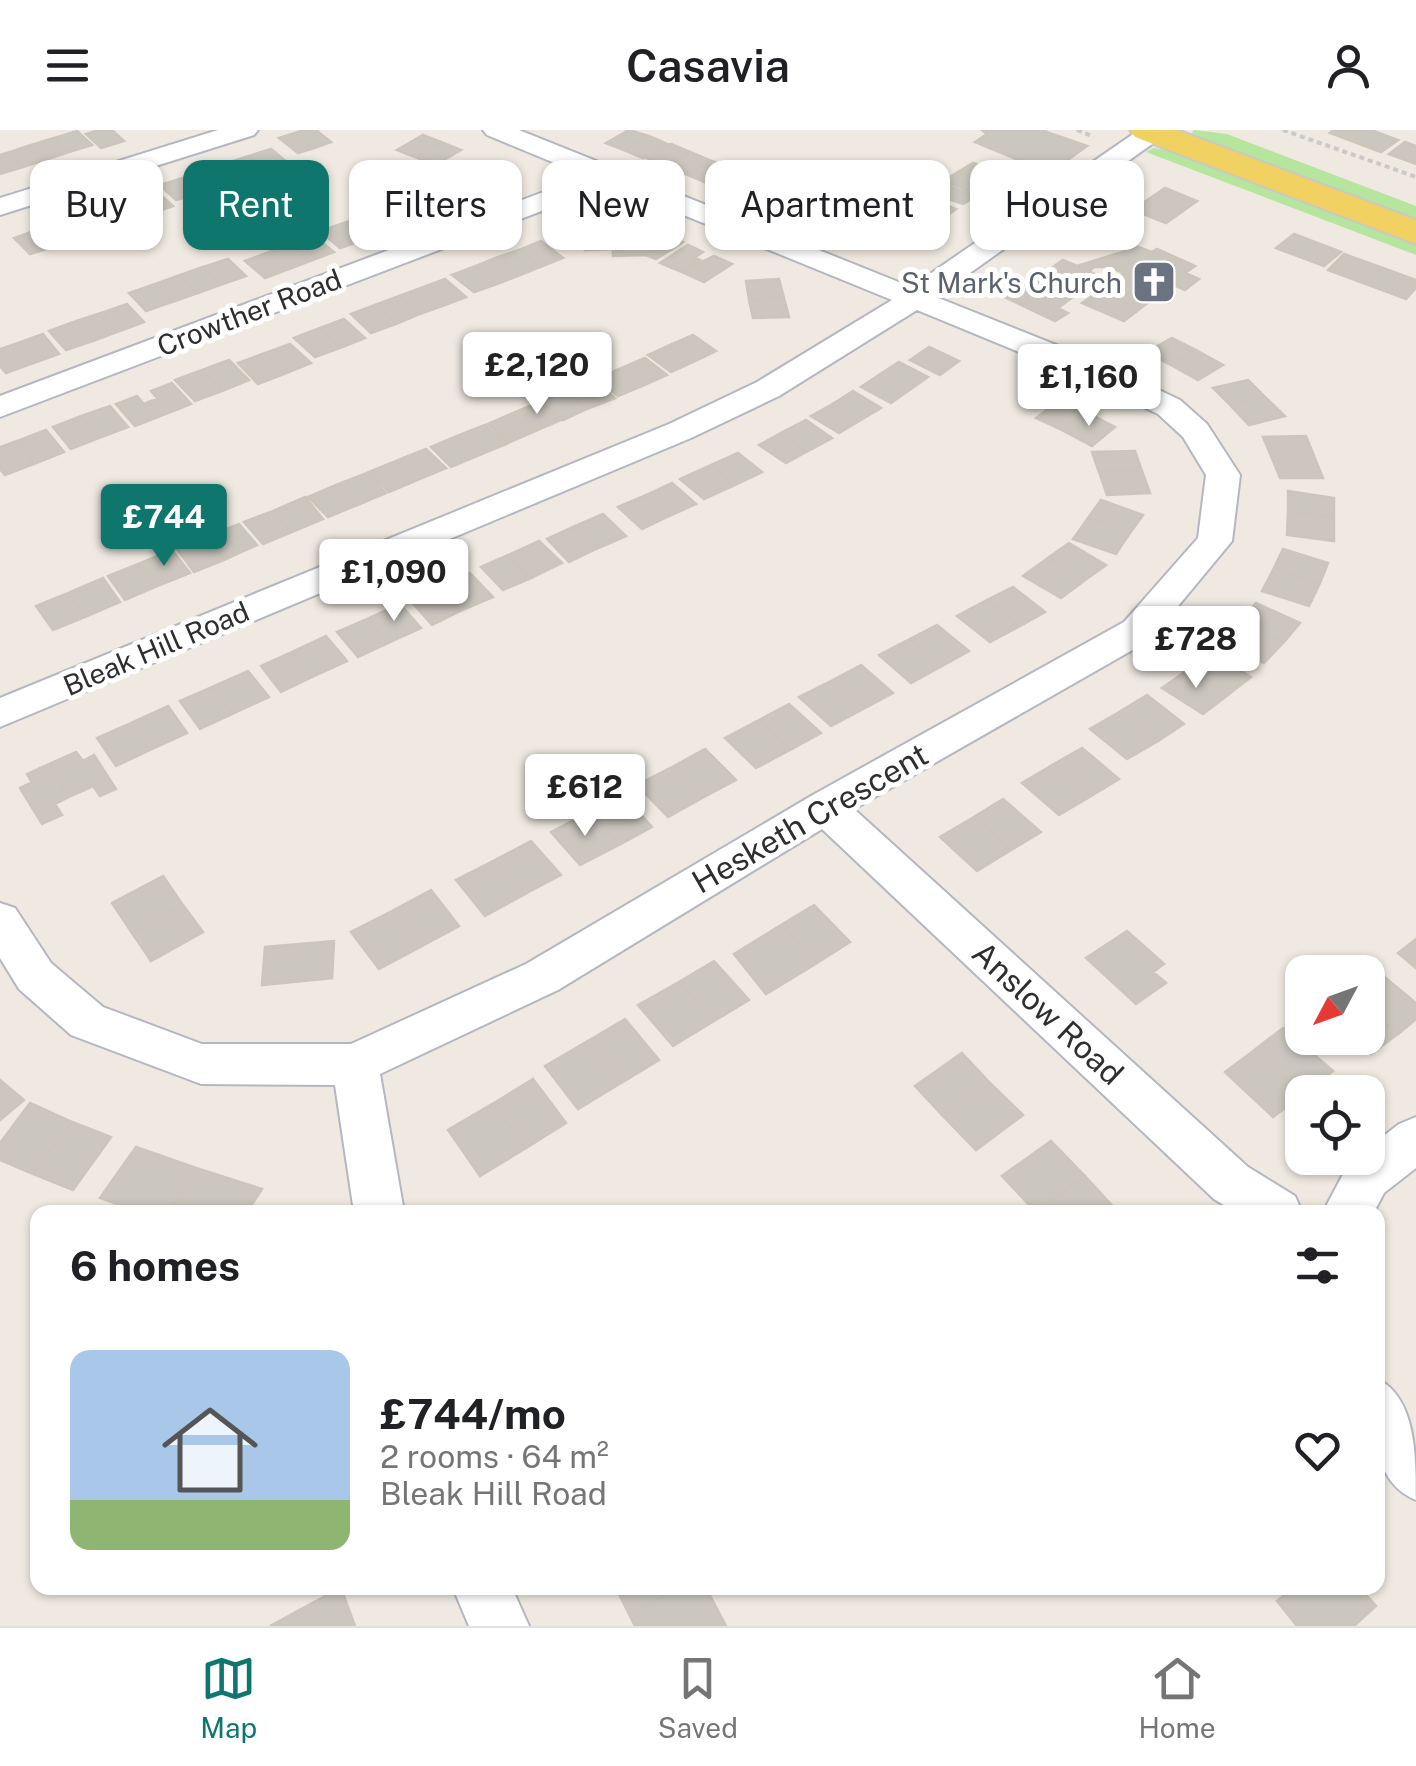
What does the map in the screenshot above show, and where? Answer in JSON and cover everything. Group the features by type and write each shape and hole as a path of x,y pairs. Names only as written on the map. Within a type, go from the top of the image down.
{"main road":[{"path":"1236,130 1400,181"},
{"path":"1152,131 1416,233"}],"street":[{"path":"0,207 245,130"},
{"name":"Hesketh Crescent","path":"496,130 570,160"},
{"name":"Bleak Hill Road","path":"0,713 768,390 911,301 1152,131"},
{"name":"Crowther Road","path":"0,406 542,202"},
{"name":"Hesketh Crescent","path":"0,920 35,976 88,1021 136,1041 201,1064 355,1064 542,977 825,807 1137,632 1214,541 1223,475 1196,431 1168,407 1098,373 685,207"},
{"name":"Anslow Road","path":"825,807 1231,1183 1265,1205"},
{"path":"355,1064 378,1205"},
{"path":"1352,1205 1367,1177 1416,1138"},
{"path":"1385,1418 1416,1472"},
{"path":"485,1595 499,1626"}],"path":[{"path":"1283,130 1400,181"}],"green space":[{"path":"1194,130 1227,134 1416,206 1416,224 1196,140 1191,134"},
{"path":"1154,148 1171,151 1416,244 1416,255 1146,152"}],"building":[{"path":"112,130 124,141 101,148 86,134"},
{"path":"316,130 331,142 314,148 295,133"},
{"path":"629,130 649,136 624,150 606,143"},
{"path":"982,130 1041,130 1087,146 1068,160 1019,160 975,142 987,134"},
{"path":"1371,130 1398,140 1381,152 1330,133"},
{"path":"77,131 92,145 69,152 54,138"},
{"path":"295,133 314,148 298,153 279,138"},
{"path":"423,135 441,142 415,157 397,150"},
{"path":"649,136 667,144 643,158 624,150"},
{"path":"54,138 69,152 45,160 31,145"},
{"path":"441,142 461,150 444,160 415,157"},
{"path":"1405,142 1416,146 1416,164 1389,154"},
{"path":"671,144 690,152 676,160 647,158"},
{"path":"31,145 45,160 30,160 30,165 23,167 10,152"},
{"path":"271,149 284,160 254,160 249,156"},
{"path":"10,152 23,167 0,174 0,155"},
{"path":"690,152 709,160 685,174 685,160 676,160"},
{"path":"705,165 705,182 688,175"},
{"path":"970,165 970,176 958,172"},
{"path":"958,172 970,176 970,192 950,183 950,177"},
{"path":"183,178 183,198 176,200 163,184"},
{"path":"950,187 970,195 970,200 963,204 950,200"},
{"path":"1165,188 1197,201 1166,223 1144,214 1144,202"},
{"path":"344,223 349,227 349,245 340,248 329,239 329,228"},
{"path":"30,232 30,250 43,250 30,254 14,238"},
{"path":"1294,234 1341,252 1324,266 1276,248"},
{"path":"541,241 542,250 553,250 563,258 540,267 519,250"},
{"path":"685,247 703,252 694,258 700,260 682,272 660,263 685,250"},
{"path":"329,248 334,252 310,261 298,250"},
{"name":"St Mark's Church","path":"1157,249 1195,266 1185,273 1199,279 1185,290 1172,284 1124,321 1082,303 1124,273 1109,267 1089,271 1100,277 1058,308 1068,313 1055,321 998,294 1010,286 1020,290 1063,260 1077,266 1128,250"},
{"path":"298,250 310,261 289,269 269,252"},
{"path":"519,250 540,267 520,275 498,257"},
{"path":"613,250 670,250 656,259 646,255 613,256"},
{"path":"269,252 289,269 265,278 245,261"},
{"path":"1344,254 1383,268 1366,284 1328,270"},
{"path":"714,256 732,264 704,282 682,272"},
{"path":"498,257 520,275 497,284 476,266"},
{"path":"228,259 246,276 220,285 203,267"},
{"path":"476,266 497,284 474,292 452,275"},
{"path":"203,267 220,285 198,293 180,275"},
{"path":"1383,268 1416,280 1416,288 1406,299 1366,284"},
{"path":"180,275 198,293 172,302 155,284"},
{"path":"445,279 466,297 442,306 421,288"},
{"path":"779,279 784,298 749,300 746,281"},
{"path":"155,284 172,302 146,311 129,293"},
{"path":"421,288 442,306 420,314 399,296"},
{"path":"399,296 420,314 396,324 375,305"},
{"path":"784,298 789,317 753,318 749,300"},
{"path":"127,304 144,322 117,332 101,313"},
{"path":"375,305 396,324 371,333 351,314"},
{"path":"101,313 117,332 93,341 76,321"},
{"path":"344,319 365,338 340,348 320,328"},
{"path":"76,321 93,341 66,350 49,331"},
{"path":"320,328 340,348 315,357 294,338"},
{"path":"43,334 59,354 31,364 15,344"},
{"path":"693,335 716,351 693,362 670,345"},
{"path":"1172,338 1196,350 1171,365 1147,352"},
{"path":"15,344 31,364 6,373 0,366 0,349"},
{"path":"290,344 311,363 284,374 265,353"},
{"path":"670,345 693,362 671,372 648,355"},
{"path":"929,347 959,361 940,375 910,360"},
{"path":"1196,350 1223,365 1198,380 1171,365"},
{"path":"265,353 284,374 258,384 238,363"},
{"path":"645,358 667,375 642,386 619,369"},
{"path":"229,360 249,380 222,391 202,370"},
{"path":"899,362 928,377 908,391 879,375"},
{"path":"619,369 642,386 618,396 597,379"},
{"path":"202,370 222,391 195,401 175,380"},
{"path":"879,375 908,391 891,403 861,387"},
{"path":"594,380 615,398 587,409 566,391"},
{"path":"1248,380 1265,397 1230,405 1213,388"},
{"path":"172,383 191,404 163,415 151,401 158,399 151,391"},
{"path":"566,391 587,409 563,420 542,401"},
{"path":"853,391 881,408 859,421 831,405"},
{"path":"137,396 144,404 151,401 163,415 135,426 116,404"},
{"path":"1265,397 1285,416 1249,425 1230,405"},
{"path":"1060,400 1086,412 1062,430 1036,418"},
{"path":"540,402 561,420 533,432 513,413"},
{"path":"831,405 859,421 839,433 811,416"},
{"path":"110,406 128,427 99,438 81,416"},
{"path":"1086,412 1115,427 1092,446 1062,430"},
{"path":"513,413 533,432 508,443 488,424"},
{"path":"81,416 99,438 71,449 53,427"},
{"path":"806,420 832,438 808,451 781,433"},
{"path":"485,425 506,444 477,456 457,436"},
{"path":"46,430 64,452 34,464 17,441"},
{"path":"781,433 808,451 786,463 759,445"},
{"path":"457,436 477,456 451,467 431,447"},
{"path":"1306,436 1314,456 1271,456 1263,437"},
{"path":"17,441 34,464 5,475 0,469 0,447"},
{"path":"426,449 446,468 415,481 396,461"},
{"path":"1135,451 1142,471 1099,472 1092,452"},
{"path":"738,453 762,472 735,485 711,465"},
{"path":"1271,456 1314,456 1323,478 1280,478"},
{"path":"396,461 415,481 389,492 369,472"},
{"path":"711,465 735,485 704,499 680,479"},
{"path":"1142,471 1150,493 1107,495 1099,472"},
{"path":"367,473 386,493 355,506 336,485"},
{"path":"672,483 696,504 667,517 644,496"},
{"path":"336,485 355,506 328,517 308,497"},
{"path":"1288,491 1334,498 1334,518 1288,511"},
{"path":"644,496 667,517 642,529 618,507"},
{"path":"305,497 323,519 292,532 273,511"},
{"path":"1101,500 1143,515 1130,533 1088,518"},
{"path":"273,511 292,532 263,544 244,522"},
{"path":"1288,511 1334,518 1334,541 1287,535"},
{"path":"603,514 626,536 596,549 573,527"},
{"path":"1088,518 1130,533 1116,554 1073,539"},
{"path":"239,524 257,545 224,560 206,537"},
{"path":"573,527 596,549 569,562 547,539"},
{"path":"206,537 224,560 194,572 177,549"},
{"path":"539,541 562,563 531,578 508,555"},
{"path":"1069,543 1106,565 1085,580 1048,558"},
{"path":"1283,549 1328,563 1320,583 1274,568"},
{"path":"172,550 190,573 155,587 138,564"},
{"path":"508,555 531,578 503,590 481,567"},
{"path":"1048,558 1085,580 1061,598 1023,576"},
{"path":"138,564 155,587 125,600 108,576"},
{"path":"1274,568 1320,583 1309,606 1262,591"},
{"path":"470,573 493,597 460,611 439,588"},
{"path":"103,578 120,602 85,617 68,593"},
{"path":"1013,587 1045,612 1020,626 987,600"},
{"path":"439,588 460,611 432,625 410,600"},
{"path":"68,593 85,617 53,630 36,606"},
{"path":"987,600 1020,626 990,642 957,616"},
{"path":"1256,603 1300,623 1284,642 1240,621"},
{"path":"400,604 421,628 388,643 367,619"},
{"path":"367,619 388,643 358,657 337,632"},
{"path":"1240,621 1284,642 1264,663 1220,642"},
{"path":"937,625 969,651 942,666 910,639"},
{"path":"326,636 347,661 312,677 292,652"},
{"path":"910,639 942,666 911,683 879,655"},
{"path":"292,652 312,677 281,692 261,666"},
{"path":"1211,652 1251,677 1229,694 1189,669"},
{"path":"861,665 893,693 865,708 833,680"},
{"path":"1189,669 1229,694 1203,714 1162,688"},
{"path":"248,671 269,697 232,714 212,687"},
{"path":"833,680 865,708 831,726 799,697"},
{"path":"212,687 232,714 200,729 180,701"},
{"path":"1147,695 1184,724 1158,741 1121,711"},
{"path":"789,704 821,733 790,750 759,720"},
{"path":"168,706 187,733 150,750 131,723"},
{"path":"1121,711 1158,741 1127,759 1090,729"},
{"path":"759,720 790,750 756,768 725,738"},
{"path":"131,723 150,750 116,766 97,738"},
{"path":"1082,748 1119,779 1091,796 1054,764"},
{"path":"705,749 736,780 704,797 674,766"},
{"path":"76,752 83,761 94,755 116,789 100,796 93,786 69,797 49,764"},
{"path":"49,764 69,797 55,804 62,815 42,824 20,788 32,782 27,774"},
{"path":"1054,764 1091,796 1059,815 1022,783"},
{"path":"674,766 704,797 668,817 637,785"},
{"path":"622,794 652,827 619,845 589,812"},
{"path":"1003,799 1041,832 1011,850 974,817"},
{"path":"589,812 619,845 580,865 551,832"},
{"path":"974,817 1011,850 977,871 940,837"},
{"path":"531,841 561,875 525,894 497,859"},
{"path":"497,859 525,894 485,916 456,880"},
{"path":"163,876 183,905 132,933 112,903"},
{"path":"431,890 459,926 422,946 394,910"},
{"path":"183,905 203,932 151,961 132,933"},
{"path":"814,905 850,942 817,963 781,925"},
{"path":"394,910 422,946 379,969 351,932"},
{"path":"781,925 817,963 766,994 734,954"},
{"path":"1127,931 1164,964 1153,972 1166,983 1136,1004 1086,958"},
{"path":"1416,939 1416,968 1398,953"},
{"path":"334,941 332,978 262,985 265,947"},
{"path":"714,961 749,1000 714,1021 679,982"},
{"path":"1385,977 1416,1003 1416,1019 1398,1034 1385,1023"},
{"path":"679,982 714,1021 673,1046 638,1005"},
{"path":"625,1019 659,1060 621,1083 588,1041"},
{"path":"1385,1023 1398,1034 1385,1044"},
{"path":"1283,1028 1285,1055 1314,1055 1333,1071 1328,1075 1285,1075 1285,1080 1253,1051"},
{"path":"588,1041 621,1083 578,1109 545,1066"},
{"path":"1253,1051 1285,1080 1285,1108 1273,1117 1225,1072"},
{"path":"962,1053 990,1083 943,1116 915,1086"},
{"path":"533,1079 566,1123 526,1148 494,1103"},
{"path":"0,1080 24,1100 0,1120"},
{"path":"990,1083 1023,1115 976,1150 943,1116"},
{"path":"30,1103 72,1122 33,1174 0,1160 0,1143"},
{"path":"494,1103 526,1148 480,1176 448,1130"},
{"path":"72,1122 111,1137 73,1190 33,1174"},
{"path":"1051,1141 1085,1176 1046,1205 1029,1205 1002,1176"},
{"path":"136,1147 196,1168 173,1205 120,1205 100,1198"},
{"path":"196,1168 262,1189 252,1205 173,1205"},
{"path":"1085,1176 1112,1205 1046,1205"},
{"path":"327,1595 344,1595 355,1626 270,1626"},
{"path":"620,1595 665,1595 630,1616"},
{"path":"665,1595 710,1595 726,1626 635,1626 630,1616"},
{"path":"1284,1595 1366,1595 1376,1606 1354,1626 1297,1626 1277,1601"}],"place":[{"name":"St Mark's Church","path":"1154,282"}]}
